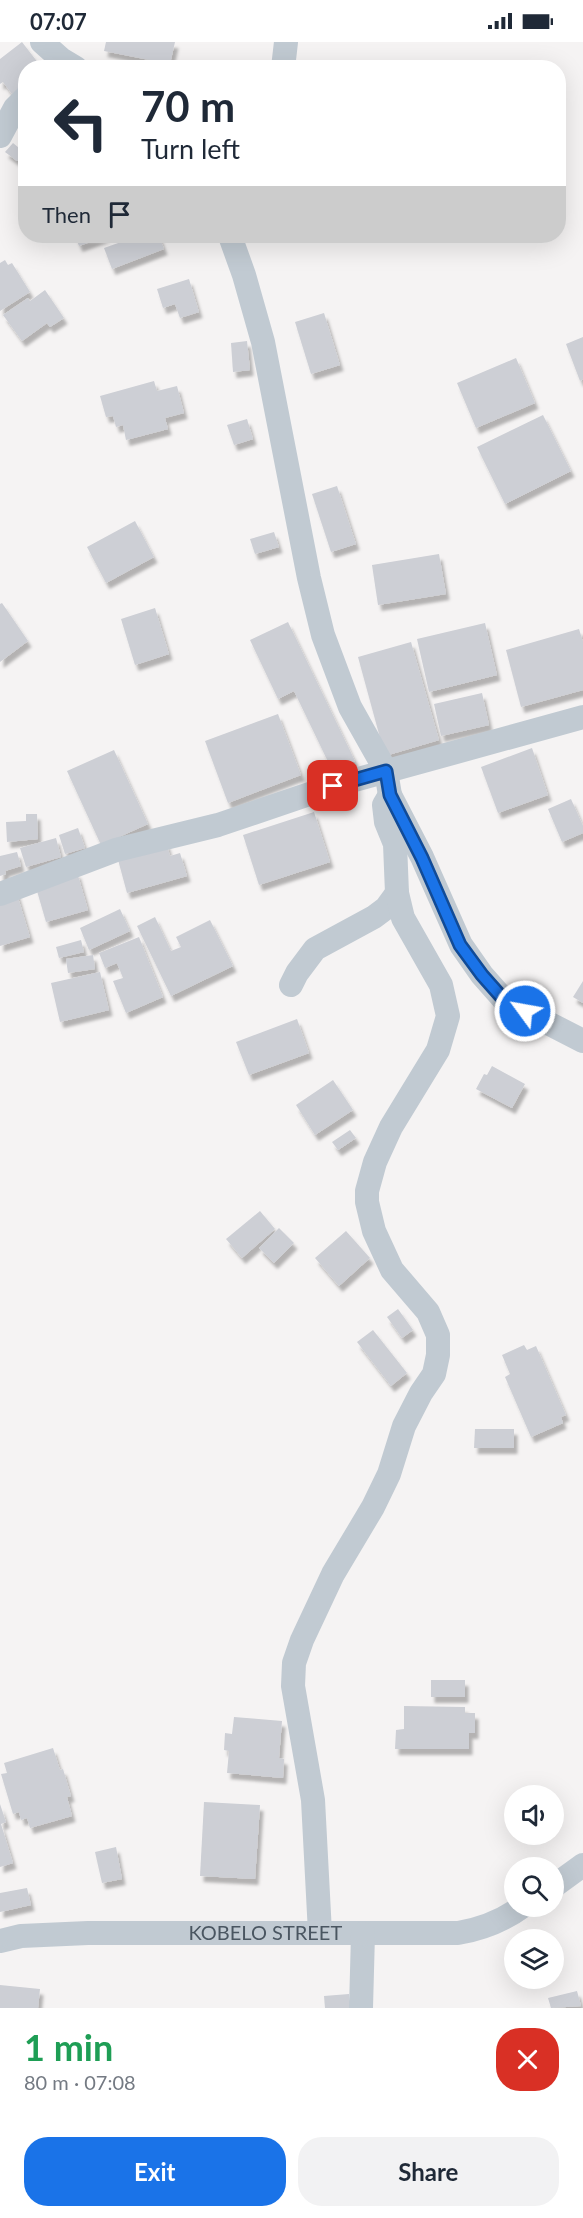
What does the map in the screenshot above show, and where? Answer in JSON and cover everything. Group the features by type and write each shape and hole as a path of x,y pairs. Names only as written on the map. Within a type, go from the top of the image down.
{"street":[{"path":"42,42 58,60"},
{"path":"284,60 286,42"},
{"path":"0,136 18,105"},
{"path":"233,243 263,342 309,578 323,635 350,707 388,783 460,945 505,1001 583,1041"},
{"path":"0,894 116,850 218,825 333,786 388,783 583,717"},
{"path":"320,1934 313,1800 293,1686 294,1663 302,1640 333,1574 373,1507 389,1474 404,1426 434,1374 438,1355 438,1335 428,1312 392,1270 374,1231 367,1202 367,1191 375,1162 391,1127 438,1050 448,1016 441,984 403,918 397,893 395,844 386,822 384,805 388,783"},
{"path":"291,985 315,949 374,917 386,908 397,893"},
{"path":"564,1879 583,1865"},
{"name":"KOBELO STREET","path":"0,1941 21,1936 88,1933 363,1935 458,1933 477,1930 506,1917"},
{"path":"361,2008 363,1935"}],"building":[{"path":"22,42 36,60 18,60 18,89 12,94 3,82 0,84 0,59"},
{"path":"106,42 175,42 171,60 150,60 104,51"},
{"path":"13,143 18,147 18,160 17,161 5,152"},
{"path":"118,243 162,243 164,249 112,269 104,248"},
{"path":"5,260 8,265 12,263 30,292 0,311 0,263"},
{"path":"189,279 199,312 180,318 175,304 163,308 157,289"},
{"path":"45,290 64,318 50,327 47,323 22,341 3,315 28,298 30,301"},
{"path":"324,313 340,365 311,374 295,322"},
{"path":"583,337 583,379 580,381 566,344"},
{"path":"247,341 250,370 233,372 231,343"},
{"path":"516,358 535,403 476,428 457,383"},
{"path":"154,381 157,391 177,386 184,413 165,418 168,429 126,440 123,425 116,427 113,416 106,417 100,396"},
{"path":"543,415 571,471 505,504 477,447"},
{"path":"247,419 253,439 234,445 227,425"},
{"path":"337,486 356,544 331,552 312,494"},
{"path":"135,521 154,557 106,583 87,547"},
{"path":"274,532 279,547 255,554 250,539"},
{"path":"439,554 446,594 378,605 372,565"},
{"path":"2,603 28,641 0,662 0,604"},
{"path":"155,608 169,654 135,665 121,619"},
{"path":"288,622 355,761 333,772 294,691 278,699 250,640"},
{"path":"485,623 497,675 429,692 417,639"},
{"path":"579,629 583,642 583,690 521,707 506,650"},
{"path":"411,642 439,740 385,756 358,657"},
{"path":"482,693 489,725 441,736 434,704"},
{"path":"278,714 301,775 228,803 205,741"},
{"path":"532,748 548,795 498,813 481,767"},
{"path":"114,750 148,824 101,845 67,771"},
{"path":"571,799 583,826 583,833 562,842 548,809"},
{"path":"314,812 330,862 259,885 243,835"},
{"path":"26,814 37,814 38,839 7,842 6,822 26,821"},
{"path":"78,828 85,848 65,854 59,835"},
{"path":"56,838 61,857 26,867 20,848"},
{"path":"166,842 170,856 180,853 187,876 127,893 117,856"},
{"path":"17,852 21,866 5,871 6,874 0,876 0,856"},
{"path":"77,872 88,910 46,922 35,884"},
{"path":"16,891 30,937 0,946 0,896"},
{"path":"120,909 130,931 89,950 80,928"},
{"path":"155,917 171,951 181,947 176,937 210,920 233,966 171,996 137,926"},
{"path":"139,937 163,997 126,1013 113,981 123,978 117,963 105,968 99,953"},
{"path":"81,940 84,952 59,958 56,947"},
{"path":"93,955 95,969 68,973 66,959"},
{"path":"100,972 109,1010 60,1022 51,983"},
{"path":"583,981 583,1003 573,997"},
{"path":"297,1019 309,1053 249,1075 236,1042"},
{"path":"492,1066 525,1084 512,1108 476,1089 484,1074 487,1075"},
{"path":"333,1080 353,1110 315,1135 296,1105"},
{"path":"350,1130 356,1138 338,1150 332,1142"},
{"path":"260,1211 275,1229 242,1258 226,1239"},
{"path":"279,1228 294,1243 274,1263 259,1248"},
{"path":"346,1231 370,1258 339,1286 315,1258"},
{"path":"398,1309 413,1330 402,1338 387,1317"},
{"path":"373,1330 407,1373 391,1386 357,1342"},
{"path":"524,1345 527,1350 536,1346 566,1415 561,1417 563,1423 531,1437 505,1377 510,1374 502,1355"},
{"path":"475,1429 514,1429 514,1448 474,1448"},
{"path":"431,1680 465,1680 465,1697 431,1697"},
{"path":"404,1706 465,1707 465,1713 475,1713 475,1733 469,1733 469,1749 395,1749 396,1730 404,1729"},
{"path":"234,1717 282,1721 279,1758 284,1759 283,1778 227,1773 229,1751 224,1750 225,1733 232,1734"},
{"path":"53,1748 60,1770 63,1769 71,1796 67,1797 72,1816 30,1828 27,1818 21,1820 19,1812 13,1814 1,1774 7,1773 4,1763"},
{"path":"204,1802 260,1805 255,1879 200,1876"},
{"path":"0,1804 6,1822 1,1824 13,1863 0,1867"},
{"path":"116,1847 122,1879 102,1883 95,1852"},
{"path":"27,1888 31,1905 0,1912 0,1893"},
{"path":"0,1985 40,1989 38,2008 0,2008"},
{"path":"577,1991 581,2006 551,2008 548,1998"},
{"path":"349,1994 350,2008 325,2008 324,1996"}],"route":[{"path":"333,786 386,771 390,795 422,858 460,945 505,1001 525,1011"}]}
